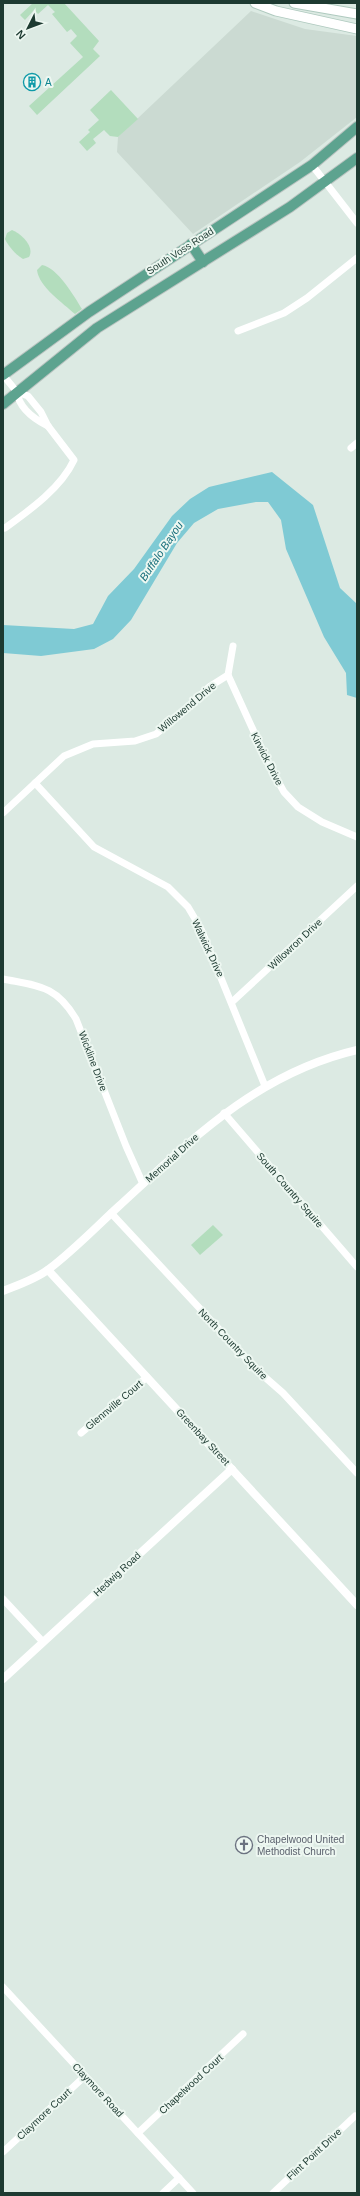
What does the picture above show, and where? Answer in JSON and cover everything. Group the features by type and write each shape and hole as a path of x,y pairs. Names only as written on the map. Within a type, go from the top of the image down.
{"main road":[{"path":"255,3 277,7 357,29"},
{"path":"294,3 357,14"},
{"name":"South Voss Road","path":"3,375 85,315 312,165 357,127"},
{"name":"South Voss Road","path":"3,404 98,328 325,183 357,158"},
{"path":"191,244 203,262"}],"street":[{"path":"312,165 357,223"},
{"path":"238,331 284,313 308,298 357,258"},
{"path":"3,375 17,392 28,396 42,412 48,426 74,460 68,473 25,513 5,528"},
{"path":"351,448 357,443"},
{"path":"228,675 233,646"},
{"name":"Willowend Drive","path":"3,813 64,756 93,744 135,741 156,734 178,717 209,687 228,675"},
{"name":"Kirwick Drive","path":"228,675 270,768 284,792 298,807 322,822 357,837"},
{"name":"Walwick Drive","path":"35,783 94,847 168,887 188,907 201,928 265,1086"},
{"name":"Willowron Drive","path":"232,1002 357,886"},
{"name":"Wickline Drive","path":"3,979 46,989 62,998 70,1008 76,1019 126,1146 143,1184"},
{"name":"Memorial Drive","path":"3,1291 48,1270 143,1184 224,1114 265,1086 288,1073 317,1062 357,1050"},
{"name":"South Country Squire","path":"224,1114 357,1267"},
{"name":"North Country Squire","path":"111,1213 259,1372 283,1393 357,1473"},
{"name":"Greenbay Street","path":"48,1270 357,1605"},
{"name":"Glennville Court","path":"81,1433 147,1377"},
{"name":"Hedwig Road","path":"3,1680 232,1469"},
{"path":"3,1599 43,1642"},
{"name":"Claymore Road","path":"3,1987 193,2193"},
{"name":"Chapelwood Court","path":"138,2133 243,2034"},
{"name":"Claymore Court","path":"3,2152 85,2076"},
{"name":"Flint Point Drive","path":"273,2193 355,2116"},
{"path":"163,2193 179,2178"}],"shaded area":[{"path":"251,11 305,29 357,36 357,117 300,162 193,234 117,152 118,137"}],"green space":[{"path":"33,3 64,3 99,41 93,49 100,56 37,115 29,106 83,57 70,43 77,36 71,29 67,32 52,14 55,12 48,5 38,14 34,10 25,20 20,15"},
{"path":"111,90 138,119 118,137 110,136 104,130 93,139 96,143 87,151 79,142 90,132 88,130 99,120 90,110"},
{"path":"12,230 20,234 29,245 29,257 23,259 8,245 5,239 7,233"},
{"path":"42,265 54,271 60,277 82,309 75,314 58,300 47,288 42,282 37,270"},
{"path":"213,1225 223,1235 200,1255 191,1245"}],"water":[{"name":"Buffalo Bayou","path":"272,472 313,505 340,588 357,604 357,698 347,695 346,673 324,637 286,549 281,520 268,502 256,502 218,509 194,523 177,543 131,620 113,639 94,649 41,656 3,653 3,625 74,629 93,624 108,596 134,569 172,516 190,499 209,487"}],"place":[{"name":"A","path":"32,82"},
{"name":"Chapelwood United Methodist Church","path":"244,1845"}]}
